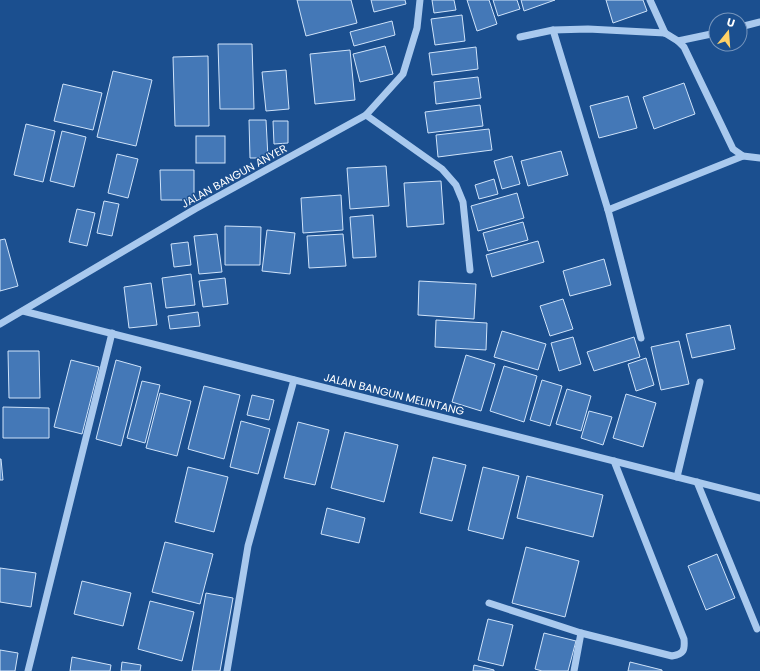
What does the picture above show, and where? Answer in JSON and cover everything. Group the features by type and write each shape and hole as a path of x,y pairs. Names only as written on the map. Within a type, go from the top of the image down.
{"street":[{"name":"JALAN BANGUN ANYER","path":"0,324 195,209 366,115 403,74 417,28 420,0"},
{"path":"650,0 665,33"},
{"path":"748,25 760,22"},
{"path":"520,37 553,30 588,29 665,33 678,41 684,47 733,149 744,156 760,158"},
{"path":"553,30 608,210 641,338"},
{"path":"678,41 708,35"},
{"path":"366,115 442,169 456,185 463,202 470,270"},
{"path":"608,210 744,156"},
{"name":"JALAN BANGUN MELINTANG","path":"23,311 760,498"},
{"path":"28,671 112,333"},
{"path":"227,671 248,546 294,380"},
{"path":"677,477 700,382"},
{"path":"489,603 581,633 672,656 679,655 683,651 684,639 614,461"},
{"path":"697,482 758,628"},
{"path":"574,671 581,633"}],"building":[{"path":"297,0 351,0 357,23 306,36"},
{"path":"371,0 405,0 406,4 374,12"},
{"path":"432,0 454,0 456,10 434,13"},
{"path":"467,0 489,0 497,24 477,31"},
{"path":"493,0 517,0 520,9 498,16"},
{"path":"521,0 555,0 524,11"},
{"path":"606,0 643,0 647,11 613,23"},
{"path":"462,15 465,41 435,45 431,19"},
{"path":"392,21 395,35 354,46 350,32"},
{"path":"218,44 252,44 254,109 220,109"},
{"path":"385,46 393,74 360,82 353,54"},
{"path":"476,47 478,69 432,75 429,53"},
{"path":"350,50 355,100 315,104 310,54"},
{"path":"208,56 209,126 175,126 173,57"},
{"path":"286,70 289,109 266,111 262,72"},
{"path":"113,71 152,80 136,146 97,137"},
{"path":"478,77 481,98 436,104 434,82"},
{"path":"684,83 695,114 654,129 643,97"},
{"path":"63,84 102,93 93,130 54,121"},
{"path":"628,96 637,128 599,138 590,106"},
{"path":"480,105 483,126 428,133 425,112"},
{"path":"249,120 266,120 268,158 250,158"},
{"path":"273,121 288,121 288,143 274,144"},
{"path":"26,124 55,131 43,182 14,175"},
{"path":"489,129 492,150 438,157 436,135"},
{"path":"62,131 86,137 74,187 50,181"},
{"path":"196,136 225,136 225,163 196,163"},
{"path":"561,151 568,175 528,186 521,161"},
{"path":"117,154 138,159 128,198 108,193"},
{"path":"512,156 520,184 502,189 494,161"},
{"path":"386,166 389,206 350,209 347,168"},
{"path":"160,170 194,170 194,200 161,200"},
{"path":"494,179 498,194 479,199 475,185"},
{"path":"441,181 444,224 407,227 404,183"},
{"path":"517,193 524,218 478,231 471,206"},
{"path":"341,195 343,230 303,233 301,198"},
{"path":"104,201 119,204 112,236 97,233"},
{"path":"77,209 95,213 87,246 69,242"},
{"path":"373,215 376,257 353,258 350,217"},
{"path":"523,222 528,240 488,251 483,233"},
{"path":"225,226 261,227 260,265 225,265"},
{"path":"267,230 295,233 290,274 262,271"},
{"path":"217,234 222,272 199,274 194,236"},
{"path":"343,234 346,266 309,268 307,236"},
{"path":"5,239 18,286 0,291 0,240"},
{"path":"538,241 544,262 492,277 486,255"},
{"path":"188,242 191,265 174,267 171,244"},
{"path":"604,259 611,285 570,296 563,271"},
{"path":"191,274 195,305 166,308 162,278"},
{"path":"225,278 228,304 203,307 199,281"},
{"path":"419,281 476,284 474,319 418,315"},
{"path":"151,283 157,325 129,328 124,287"},
{"path":"563,299 573,329 550,336 540,306"},
{"path":"198,312 200,326 170,329 168,316"},
{"path":"436,320 487,323 486,350 435,347"},
{"path":"730,325 735,349 692,358 686,334"},
{"path":"502,331 546,344 538,370 494,357"},
{"path":"573,337 581,364 559,371 551,343"},
{"path":"634,337 640,357 594,371 587,352"},
{"path":"679,341 689,384 661,390 651,347"},
{"path":"8,351 39,351 40,398 9,398"},
{"path":"466,355 495,364 481,411 452,402"},
{"path":"646,358 654,385 636,391 628,364"},
{"path":"71,360 99,367 82,434 54,427"},
{"path":"116,360 141,367 121,446 96,439"},
{"path":"504,366 537,376 524,422 490,411"},
{"path":"542,380 562,386 550,426 530,420"},
{"path":"142,381 160,385 145,443 127,438"},
{"path":"204,386 240,395 224,459 188,449"},
{"path":"567,389 591,396 581,431 556,424"},
{"path":"160,393 191,401 177,456 146,448"},
{"path":"626,394 656,403 643,447 613,438"},
{"path":"252,395 274,400 269,420 247,415"},
{"path":"3,407 49,408 49,438 3,438"},
{"path":"589,411 612,417 603,445 581,438"},
{"path":"241,421 270,429 258,474 230,467"},
{"path":"298,422 329,430 315,485 284,478"},
{"path":"345,432 398,445 384,502 331,488"},
{"path":"433,457 466,465 452,521 420,513"},
{"path":"1,459 3,480 0,480"},
{"path":"188,467 228,477 214,532 175,522"},
{"path":"483,467 519,476 503,539 468,530"},
{"path":"527,476 603,495 593,537 517,518"},
{"path":"327,508 365,518 359,543 321,534"},
{"path":"165,542 213,554 200,604 152,592"},
{"path":"526,547 579,561 565,617 512,603"},
{"path":"717,554 735,598 706,610 688,566"},
{"path":"0,568 36,573 31,607 0,602"},
{"path":"82,581 131,593 123,626 74,614"},
{"path":"206,593 233,598 220,671 192,671"},
{"path":"150,601 194,612 182,661 138,649"},
{"path":"488,619 513,625 503,666 478,660"},
{"path":"544,633 576,641 568,671 542,671 535,669"},
{"path":"0,650 18,653 15,671 0,671"},
{"path":"72,657 111,665 110,671 70,671"},
{"path":"122,662 141,665 140,671 121,671"},
{"path":"630,662 662,670 662,671 628,671"},
{"path":"474,665 494,670 494,671 473,671"}]}
